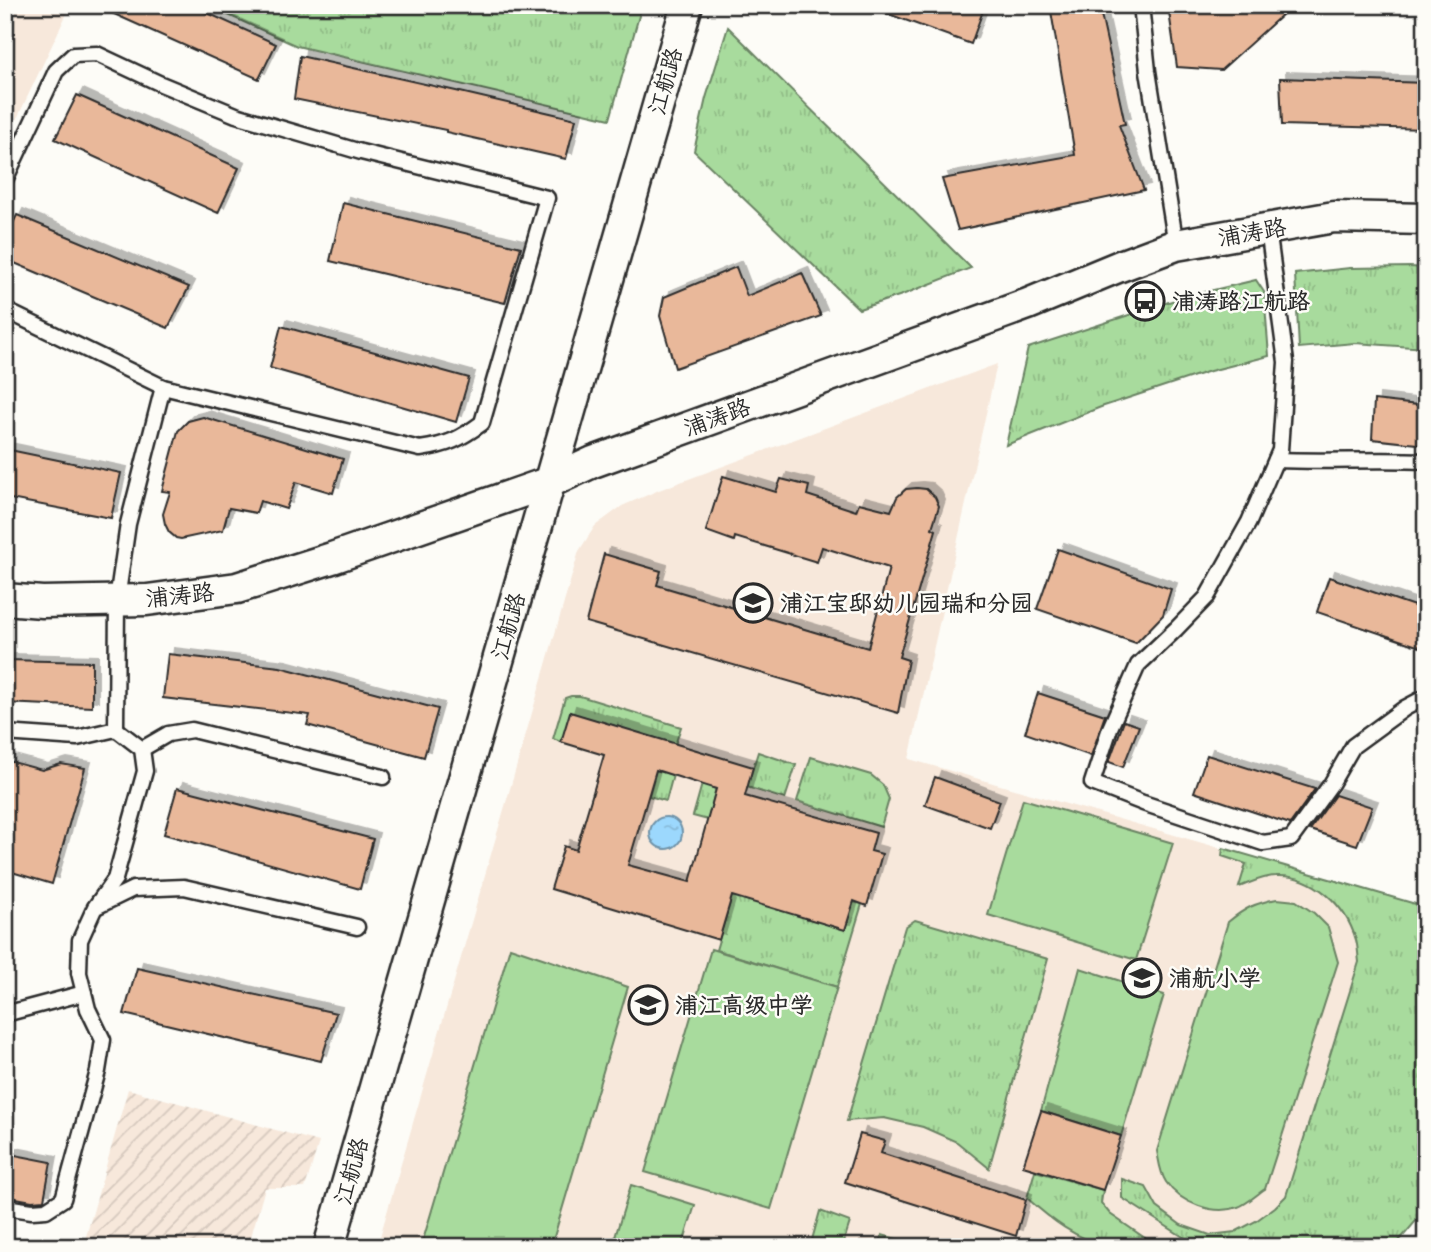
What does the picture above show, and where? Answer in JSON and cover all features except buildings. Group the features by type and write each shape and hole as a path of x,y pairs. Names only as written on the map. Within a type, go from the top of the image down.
{"street":[{"name":"江航路","path":"329,1247 687,5"},
{"name":"浦涛路","path":"5,599 42,602 147,600 237,588 550,482 593,462 1028,304 1120,265 1176,245 1334,217 1426,219"}],"lane":[{"path":"1141,5 1148,71 1176,245"},
{"path":"5,180 57,71 73,55 97,54 161,85 248,119 361,152 547,198 482,423 464,436 442,446 420,449 163,387 5,310"},
{"path":"1268,229 1286,362 1280,450 1248,522 1206,597 1138,665 1110,728 1092,783 1263,843 1291,839 1331,784 1353,746 1405,708 1426,697"},
{"path":"116,729 117,600 128,524 163,387"},
{"path":"1276,460 1426,461"},
{"path":"5,733 78,738 116,729"},
{"path":"5,1207 46,1210 63,1199 98,1071 103,1040 88,1009 79,973 80,940 95,907 115,879 145,771 142,749 116,729"},
{"path":"142,749 168,734 192,730 383,777"},
{"path":"95,907 132,889 184,887 357,927"},
{"path":"5,1014 84,993"}],"shaded area":[{"path":"5,5 71,5 5,144"},
{"path":"997,364 909,759 1426,907 1426,1050 1256,1247 377,1247 579,551 595,526 622,506 659,490"},
{"path":"128,1089 319,1142 305,1188 265,1188 248,1247 83,1247"}],"green space":[{"path":"206,5 642,5 610,119 297,46"},
{"path":"728,27 971,268 859,309 694,151 706,98"},
{"path":"1350,268 1426,268 1426,348 1355,343 1299,348 1295,274"},
{"path":"1256,280 1264,292 1269,356 1210,371 1101,407 1006,445 1028,348 1184,297"},
{"path":"580,696 681,727 675,745 561,742 553,739 565,698"},
{"path":"758,752 796,765 785,799 747,787"},
{"path":"811,757 871,775 883,785 889,799 881,827 797,801"},
{"path":"656,770 673,775 666,801 649,796"},
{"path":"702,784 716,788 708,820 693,816"},
{"path":"1023,799 1173,843 1136,960 988,915"},
{"path":"1223,848 1426,907 1426,1209 1394,1247 1199,1247 1122,1198 1122,1179 1146,1187 1157,1207 1181,1225 1210,1235 1235,1232 1275,1207 1286,1196 1359,962 1357,943 1351,927 1326,894 1303,880 1290,877 1266,877 1239,887 1246,864 1222,856"},
{"path":"732,896 862,904 837,987 716,950"},
{"path":"1277,899 1296,901 1328,927 1338,962 1265,1189 1238,1207 1208,1209 1189,1202 1172,1189 1162,1175 1157,1151 1228,922 1251,907"},
{"path":"915,920 1048,959 989,1168 957,1142 923,1127 884,1118 847,1121 905,927"},
{"path":"510,947 628,987 551,1247 421,1247"},
{"path":"711,949 837,987 771,1209 645,1172"},
{"path":"1080,968 1164,995 1121,1136 1041,1111"},
{"path":"1035,1171 1103,1190 1101,1203 1110,1214 1158,1247 1108,1246 1064,1228 1027,1198"},
{"path":"631,1185 695,1205 682,1247 612,1247"},
{"path":"820,1211 850,1222 842,1247 810,1247"},
{"path":"882,1235 926,1247 879,1247"}],"water":[{"path":"666,817 677,822 682,833 677,844 666,849 655,844 650,833 655,822"}],"place":[{"name":"浦涛路江航路","path":"1145,301"},
{"name":"浦江宝邸幼儿园瑞和分园","path":"753,603"},
{"name":"浦航小学","path":"1142,978"},
{"name":"浦江高级中学","path":"648,1005"}]}
